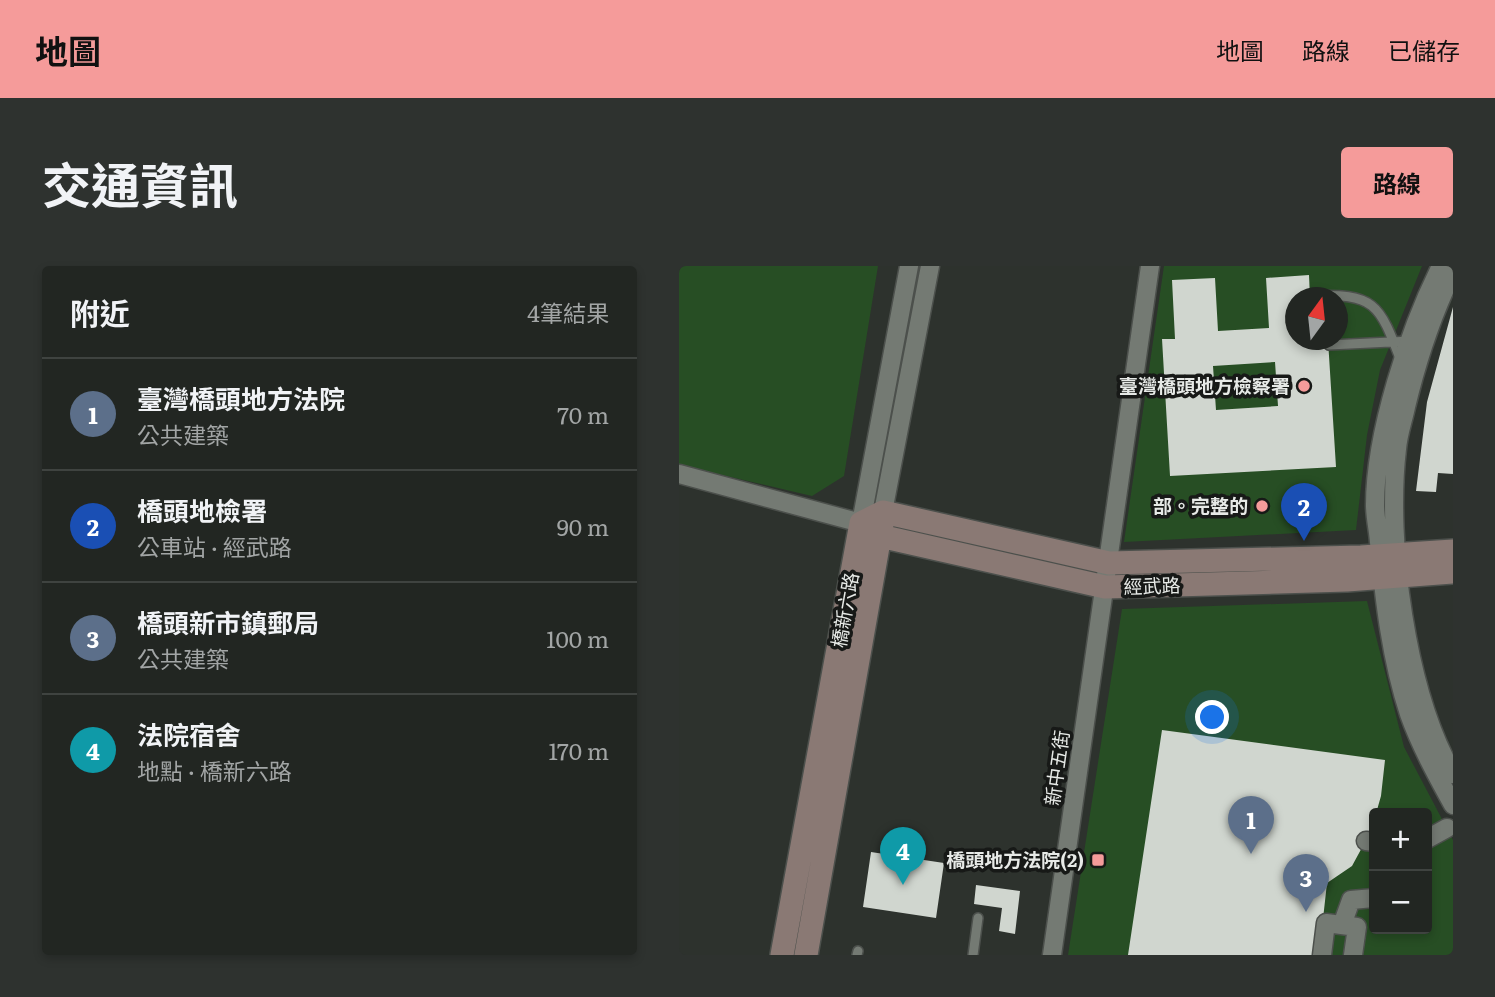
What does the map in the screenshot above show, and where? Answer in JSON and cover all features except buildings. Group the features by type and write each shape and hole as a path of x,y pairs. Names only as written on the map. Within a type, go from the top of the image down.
{"street":[{"name":"橋新六路","path":"782,955 909,266"},
{"name":"橋新六路","path":"806,955 883,512 930,266"},
{"path":"1109,563 1150,266"},
{"path":"1441,266 1402,349 1381,447 1375,506 1426,711 1453,774"},
{"path":"1453,272 1415,371 1397,445 1389,567 1395,656 1409,714 1453,805"},
{"name":"經武路","path":"679,474 861,523 880,536 1105,587 1389,567 1453,551"},
{"name":"經武路","path":"883,512 1109,563 1389,567 1453,572"},
{"path":"861,523 883,512"},
{"name":"新中五街","path":"1052,955 1109,563"},
{"path":"1432,836 1447,828"},
{"path":"1342,925 1351,900 1369,898"},
{"path":"1322,955 1326,923 1357,927 1353,955"}],"lane":[{"path":"1348,291 1382,305 1402,349 1348,346"},
{"path":"973,955 978,918"}],"green space":[{"path":"679,266 878,266 844,476 812,496 679,465"},
{"path":"1164,266 1422,266 1380,370 1367,435 1356,530 1124,542"},
{"path":"1367,601 1404,747 1453,840 1453,955 1068,955 1122,609"}],"place":[{"name":"臺灣橋頭地方檢察署","path":"1304,386"},
{"name":"部。完整的","path":"1262,506"},
{"name":"橋頭地檢署","path":"1304,541"},
{"name":"臺灣橋頭地方法院","path":"1251,854"},
{"name":"橋頭地方法院(2)","path":"1098,860"},
{"name":"法院宿舍","path":"903,885"},
{"name":"橋頭新市鎮郵局","path":"1306,912"}]}
